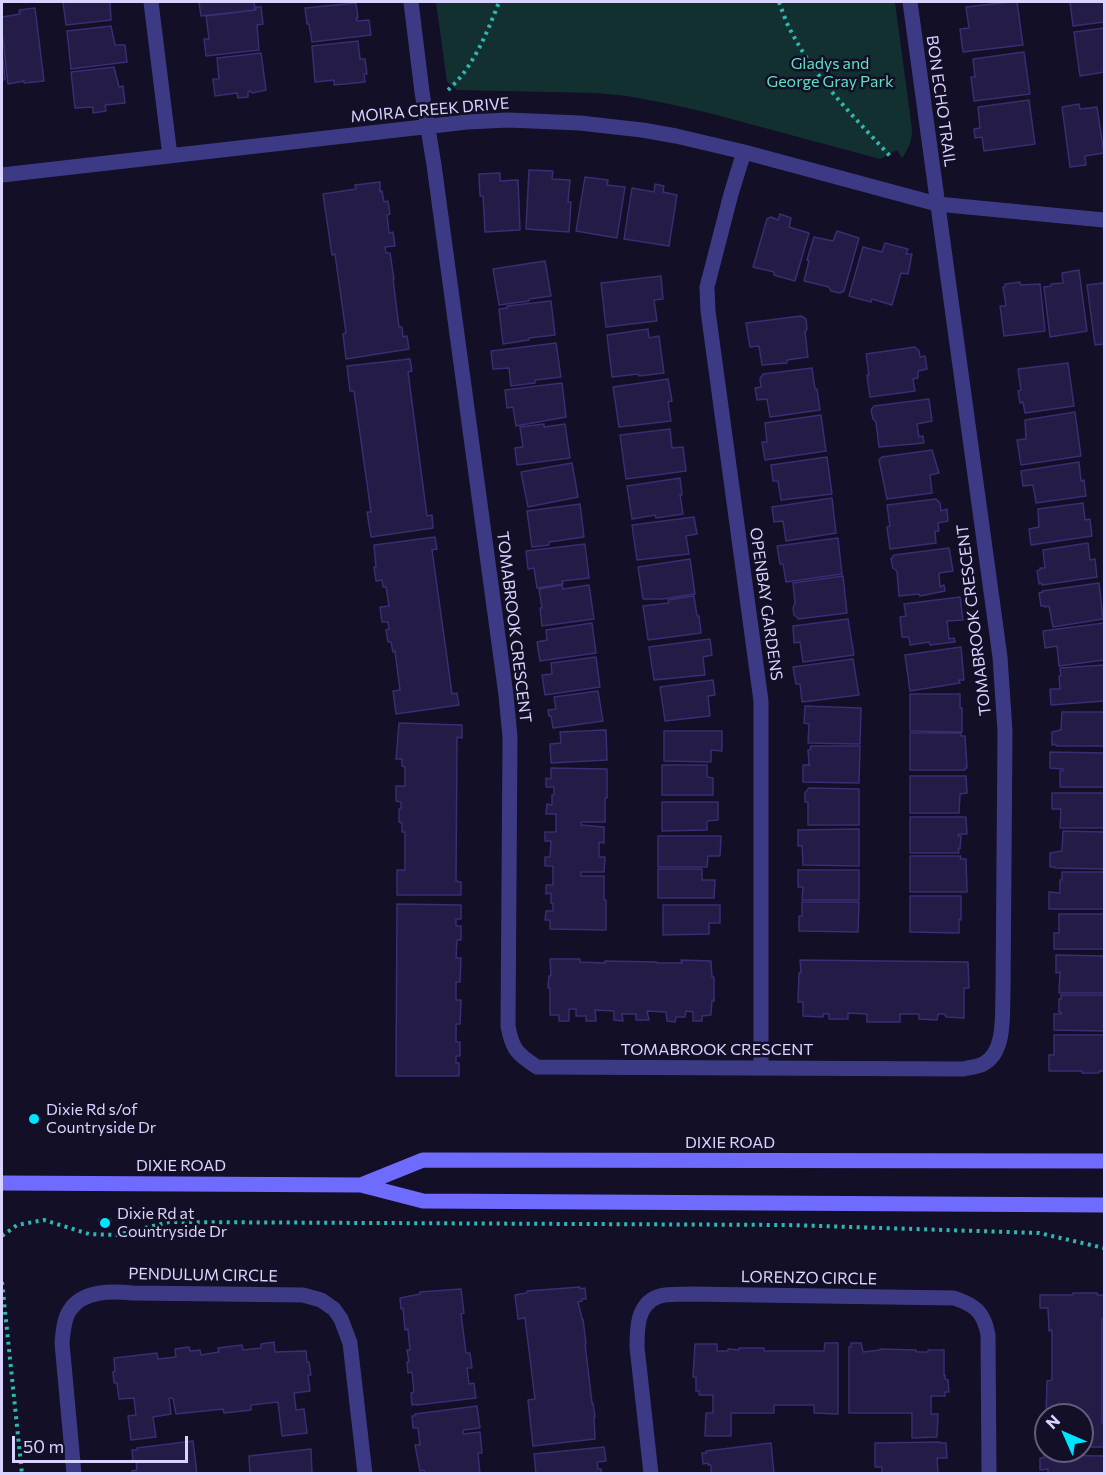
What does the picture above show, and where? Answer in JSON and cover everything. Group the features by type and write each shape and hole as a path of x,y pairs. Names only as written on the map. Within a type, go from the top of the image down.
{"main road":[{"name":"DIXIE ROAD","path":"361,1185 423,1160 1104,1161"},
{"name":"DIXIE ROAD","path":"2,1183 361,1185 423,1201 1104,1206"}],"street":[{"path":"151,2 170,156"},
{"name":"TOMABROOK CRESCENT","path":"411,2 510,737 508,1026 511,1044 522,1058 537,1067 964,1069 983,1064 994,1054 1001,1036 1003,993 1005,731 1003,696 998,645 937,204"},
{"name":"BON ECHO TRAIL","path":"910,2 937,204"},
{"name":"MOIRA CREEK DRIVE","path":"2,175 428,126 508,120 589,124 664,134 744,152 937,204 1104,220"},
{"name":"OPENBAY GARDENS","path":"744,152 707,287 708,311 761,701 761,1068"},
{"name":"PENDULUM CIRCLE","path":"74,1473 62,1342 64,1325 69,1310 82,1299 98,1293 114,1291 303,1295 321,1300 334,1308 350,1343 365,1473"},
{"name":"LORENZO CIRCLE","path":"651,1473 637,1347 639,1317 656,1297 690,1294 954,1298 968,1303 979,1312 986,1323 988,1335 989,1473"}],"path":[{"path":"448,90 456,83 472,60 489,28 499,2"},
{"path":"778,2 793,35 814,68 839,100 891,157"},
{"path":"2,1236 17,1225 44,1220 89,1234 117,1235 169,1222 788,1225 1039,1233 1104,1248"},
{"path":"2,1282 22,1473"}],"green space":[{"name":"Gladys and George Gray Park","path":"436,2 895,2 912,129 911,141 902,158 897,150 880,159 709,113 627,96 596,93 457,90 447,82"}],"building":[{"path":"63,2 110,2 111,20 66,25"},
{"path":"199,2 254,2 255,10 201,16"},
{"path":"1017,2 1023,45 963,52 960,29 969,28 966,7"},
{"path":"1070,2 1104,2 1104,22 1073,26"},
{"path":"356,3 357,21 369,20 371,35 312,42 305,8"},
{"path":"256,7 261,7 263,24 257,25 259,50 206,56 204,39 209,39 206,16 256,10"},
{"path":"35,8 44,81 8,84 2,17 20,14 19,10"},
{"path":"111,26 115,45 125,45 127,62 71,69 67,31"},
{"path":"1104,28 1104,72 1080,76 1074,32"},
{"path":"358,41 360,59 365,59 367,74 364,74 365,82 334,85 334,80 315,82 312,46"},
{"path":"2,49 5,79 2,81"},
{"path":"1024,52 1030,94 974,101 971,77 975,77 973,59"},
{"path":"261,53 266,90 252,93 250,91 248,97 238,98 237,93 215,96 213,79 219,79 217,58"},
{"path":"114,67 119,87 123,86 125,103 105,105 106,111 93,113 93,107 75,108 71,72"},
{"path":"1029,100 1035,144 984,151 982,137 975,138 974,129 980,128 978,107"},
{"path":"1079,104 1080,109 1097,107 1104,153 1085,156 1086,165 1070,167 1062,107"},
{"path":"529,170 553,171 552,179 570,180 569,232 526,229"},
{"path":"500,173 500,181 518,180 520,230 485,232 479,174"},
{"path":"585,177 608,180 607,185 625,187 617,238 576,231"},
{"path":"380,182 380,192 382,191 384,202 388,201 389,233 393,232 395,246 385,247 386,253 390,253 399,327 402,327 403,337 407,336 409,349 346,359 343,334 346,333 335,254 332,255 323,194 356,189 355,185"},
{"path":"655,184 664,186 663,192 677,195 669,246 624,239 632,188 654,192"},
{"path":"780,214 791,218 789,227 809,233 795,281 774,275 774,272 753,267 767,219 771,217 778,220"},
{"path":"837,231 859,238 844,291 840,293 831,291 829,287 804,281 814,237 833,241"},
{"path":"885,243 908,249 906,254 912,254 908,274 901,273 892,305 849,296 863,247 882,252"},
{"path":"545,261 551,296 499,305 493,269"},
{"path":"1079,270 1087,331 1050,337 1044,287 1063,283 1062,273"},
{"path":"661,276 663,299 654,300 657,321 606,327 601,283"},
{"path":"1020,282 1020,285 1040,284 1045,331 1004,336 1000,306 1006,306 1003,287 1005,284"},
{"path":"1103,283 1104,344 1095,345 1087,285"},
{"path":"551,301 555,335 503,344 499,309"},
{"path":"801,316 806,319 808,357 787,360 787,363 762,365 759,346 750,347 746,323"},
{"path":"648,329 649,338 659,336 664,373 612,377 607,335"},
{"path":"556,343 561,377 511,386 509,368 493,369 491,351"},
{"path":"915,347 920,357 925,356 927,369 918,371 918,378 913,379 915,391 870,397 866,354"},
{"path":"410,359 412,371 408,372 427,516 432,515 433,528 371,537 367,512 371,512 354,391 350,391 347,366"},
{"path":"1068,363 1074,406 1025,413 1018,391 1021,390 1018,369"},
{"path":"812,368 820,410 770,417 767,399 757,400 755,388 761,387 760,379 763,374"},
{"path":"668,379 672,401 668,402 671,421 619,427 613,387"},
{"path":"562,383 566,417 516,426 513,407 507,408 505,390"},
{"path":"929,399 932,421 917,424 919,437 923,436 924,443 879,447 876,422 871,410 874,406"},
{"path":"1075,412 1081,456 1021,465 1017,440 1026,439 1025,420"},
{"path":"821,415 826,451 765,460 762,442 767,442 765,423"},
{"path":"544,424 544,427 565,424 570,458 517,465 515,448 523,447 520,427"},
{"path":"670,429 672,448 683,447 686,471 626,479 620,435"},
{"path":"932,450 939,473 930,475 932,493 887,499 879,460 882,457"},
{"path":"827,457 832,494 781,500 778,481 773,481 771,465"},
{"path":"1079,462 1081,481 1084,480 1086,496 1036,503 1033,485 1023,486 1021,471"},
{"path":"572,463 578,497 528,507 521,472"},
{"path":"680,478 683,514 632,519 627,486"},
{"path":"832,498 836,533 786,541 783,521 774,522 772,507"},
{"path":"936,499 940,503 941,511 947,509 948,521 938,523 939,531 935,531 936,543 890,549 887,505"},
{"path":"1083,503 1085,520 1090,519 1092,536 1031,545 1029,529 1039,527 1038,509"},
{"path":"580,504 584,537 532,547 527,511"},
{"path":"694,517 697,534 686,536 689,554 637,560 632,525"},
{"path":"435,537 437,549 432,550 452,694 457,693 459,705 396,714 393,691 400,690 395,651 393,652 391,642 388,642 386,630 389,629 388,622 382,622 380,607 389,606 386,587 383,587 382,580 376,581 374,545"},
{"path":"838,538 842,574 786,582 777,546"},
{"path":"1088,543 1090,560 1095,559 1097,577 1039,584 1037,571 1045,568 1043,550"},
{"path":"585,544 589,578 562,581 563,584 537,588 534,568 528,569 526,551"},
{"path":"949,548 953,571 939,573 940,587 944,585 945,591 920,596 919,594 899,596 897,571 893,568 891,559 894,555"},
{"path":"690,559 695,594 663,599 643,599 638,567"},
{"path":"843,576 847,613 798,619 794,615 793,583"},
{"path":"1099,583 1103,619 1053,627 1049,606 1041,606 1039,593"},
{"path":"562,585 563,589 589,585 594,619 542,626 539,589"},
{"path":"694,596 701,633 648,640 643,606 669,603 668,600"},
{"path":"960,597 963,620 947,621 949,639 954,638 955,642 910,645 909,637 902,637 900,617 906,616 904,604"},
{"path":"848,619 854,655 803,662 800,642 794,643 793,626"},
{"path":"592,623 596,653 540,661 537,642 547,640 546,630"},
{"path":"1104,623 1104,660 1059,666 1057,646 1045,648 1043,631"},
{"path":"710,639 712,655 703,657 705,675 654,680 649,647"},
{"path":"961,647 964,680 959,680 960,683 910,691 905,655"},
{"path":"596,657 600,687 545,695 542,675 552,674 551,663"},
{"path":"853,659 859,695 802,702 800,684 796,684 793,667"},
{"path":"1104,665 1104,701 1051,705 1050,689 1060,689 1060,668"},
{"path":"713,680 715,695 708,696 710,716 665,721 660,687"},
{"path":"598,691 603,721 553,728 548,710 556,709 554,697"},
{"path":"910,694 960,694 962,732 910,731"},
{"path":"805,706 861,708 860,744 808,743 809,724 804,723"},
{"path":"1062,712 1104,712 1104,746 1052,745 1052,732 1061,730"},
{"path":"399,723 462,725 462,738 457,737 456,881 461,882 461,895 397,895 397,870 405,870 405,832 402,832 402,823 399,822 401,802 396,801 396,786 405,786 405,767 402,766 402,759 396,759"},
{"path":"606,730 607,760 551,763 550,744 561,743 560,732"},
{"path":"664,731 722,731 722,751 711,750 711,762 664,761"},
{"path":"910,733 961,733 961,736 965,736 967,768 965,770 910,770"},
{"path":"811,746 860,746 859,783 803,782 803,765 810,765 808,750"},
{"path":"1050,752 1104,753 1104,787 1060,787 1060,771 1063,769 1050,768"},
{"path":"662,765 707,765 707,777 713,778 713,795 662,795"},
{"path":"551,768 607,769 605,822 581,822 581,825 604,827 604,843 599,842 599,857 605,857 604,872 581,872 581,876 604,876 606,930 550,929 550,920 545,920 546,911 553,911 551,893 546,894 546,885 553,885 553,866 545,866 545,857 550,857 551,841 545,841 545,832 556,832 556,814 546,814 547,804 552,805 552,795 554,795 554,787 546,787 546,778 551,779"},
{"path":"910,776 966,776 967,793 960,794 959,813 910,813"},
{"path":"809,788 859,789 859,825 808,825 808,802 805,802 805,793"},
{"path":"1052,793 1104,793 1104,828 1060,828 1061,809 1052,809"},
{"path":"662,802 718,802 718,820 707,821 707,830 662,831"},
{"path":"910,817 966,817 967,834 958,834 961,836 959,853 910,853"},
{"path":"859,829 859,866 803,865 802,846 798,846 798,830"},
{"path":"1063,831 1104,832 1104,869 1050,867 1050,853 1062,851"},
{"path":"658,836 721,836 720,856 708,856 707,867 658,867"},
{"path":"910,856 961,856 960,859 966,859 967,892 910,892"},
{"path":"658,869 702,869 702,880 715,880 714,898 658,898"},
{"path":"798,870 859,870 859,900 802,900 803,887 798,887"},
{"path":"1062,872 1104,872 1104,909 1049,909 1049,892 1060,893"},
{"path":"910,896 961,896 959,933 910,932"},
{"path":"802,902 859,902 858,932 799,931"},
{"path":"397,904 461,905 461,919 456,919 456,926 461,926 461,940 457,940 456,958 461,958 460,982 456,982 456,1000 461,1000 460,1024 456,1024 456,1042 460,1042 460,1056 456,1056 456,1063 459,1063 459,1076 396,1076"},
{"path":"663,905 720,905 720,923 709,923 709,934 663,935"},
{"path":"1059,914 1104,914 1104,949 1054,949 1054,933 1059,933"},
{"path":"1056,955 1104,956 1104,993 1059,993 1060,972 1056,973"},
{"path":"550,959 580,959 580,962 605,963 605,961 682,963 681,960 711,961 714,1001 712,1000 711,1015 702,1016 702,1021 693,1021 693,1012 686,1011 685,1017 676,1017 675,1022 667,1021 666,1012 647,1011 649,1020 636,1020 636,1014 622,1014 623,1021 614,1020 614,1011 595,1010 596,1021 586,1021 586,1016 576,1016 576,1009 569,1009 569,1021 559,1021 559,1015 550,1015 550,988 548,988 549,976 551,976"},
{"path":"800,960 968,962 969,988 964,988 964,1018 938,1014 937,1020 919,1019 919,1014 900,1014 900,1022 867,1022 867,1014 848,1013 848,1019 829,1019 829,1014 823,1014 823,1017 803,1016 803,1002 798,1002"},
{"path":"1061,995 1104,995 1104,1031 1054,1030 1054,1014 1061,1014 1059,999"},
{"path":"1054,1035 1104,1035 1104,1071 1082,1073 1082,1071 1049,1071 1049,1055 1054,1055"},
{"path":"99,1219 111,1219 111,1223 99,1223"},
{"path":"580,1287 580,1289 585,1288 586,1299 578,1302 583,1319 595,1417 595,1439 533,1446 528,1400 535,1399 525,1318 518,1319 515,1295 527,1293 527,1291"},
{"path":"461,1289 464,1313 461,1314 466,1353 470,1353 472,1368 467,1368 469,1384 474,1383 476,1398 412,1405 411,1393 414,1392 412,1372 408,1373 407,1362 409,1362 407,1350 410,1350 408,1329 405,1330 400,1298 420,1294 420,1292"},
{"path":"1073,1293 1097,1293 1097,1295 1104,1295 1102,1423 1104,1423 1104,1447 1094,1447 1094,1403 1046,1403 1047,1381 1052,1380 1052,1330 1049,1331 1048,1308 1040,1308 1040,1295 1073,1295"},
{"path":"274,1342 275,1352 306,1351 311,1375 308,1375 310,1391 294,1393 296,1410 304,1409 307,1433 282,1436 278,1402 251,1405 251,1410 224,1413 223,1409 176,1414 173,1398 169,1398 171,1414 153,1417 156,1437 131,1440 128,1416 136,1415 134,1398 119,1399 117,1383 114,1383 114,1358 157,1353 158,1359 176,1357 175,1349 189,1347 190,1351 200,1350 201,1355 219,1352 218,1348 242,1345 243,1350 261,1348 261,1344"},
{"path":"825,1343 838,1343 838,1414 814,1413 814,1405 774,1405 774,1413 731,1413 731,1436 705,1436 706,1413 713,1413 713,1395 699,1395 699,1391 696,1391 696,1377 693,1377 695,1344 717,1344 717,1351 764,1348 764,1351 824,1351"},
{"path":"851,1343 861,1343 863,1352 880,1349 916,1350 916,1352 944,1350 944,1375 948,1380 949,1392 945,1392 945,1396 931,1396 931,1414 938,1414 937,1437 912,1438 912,1413 849,1413 849,1347"},
{"path":"477,1406 480,1428 463,1430 463,1434 480,1432 482,1453 478,1453 480,1474 425,1474 424,1470 420,1471 415,1445 420,1445 418,1428 413,1428 412,1416"},
{"path":"193,1441 197,1474 133,1474 132,1471 137,1470 132,1450"},
{"path":"771,1443 774,1474 711,1474 711,1465 703,1464 702,1453 706,1451"},
{"path":"875,1443 946,1443 947,1458 937,1458 938,1474 882,1474 882,1467 875,1467"},
{"path":"604,1447 606,1461 597,1462 602,1474 536,1474 534,1454"},
{"path":"311,1449 312,1474 250,1474 249,1456"},
{"path":"1094,1456 1104,1456 1104,1474 1048,1474 1048,1469 1040,1470 1040,1463 1094,1463"}],"place":[{"name":"Dixie Rd s/of Countryside Dr","path":"34,1119"},
{"name":"Dixie Rd at Countryside Dr","path":"105,1223"}]}
